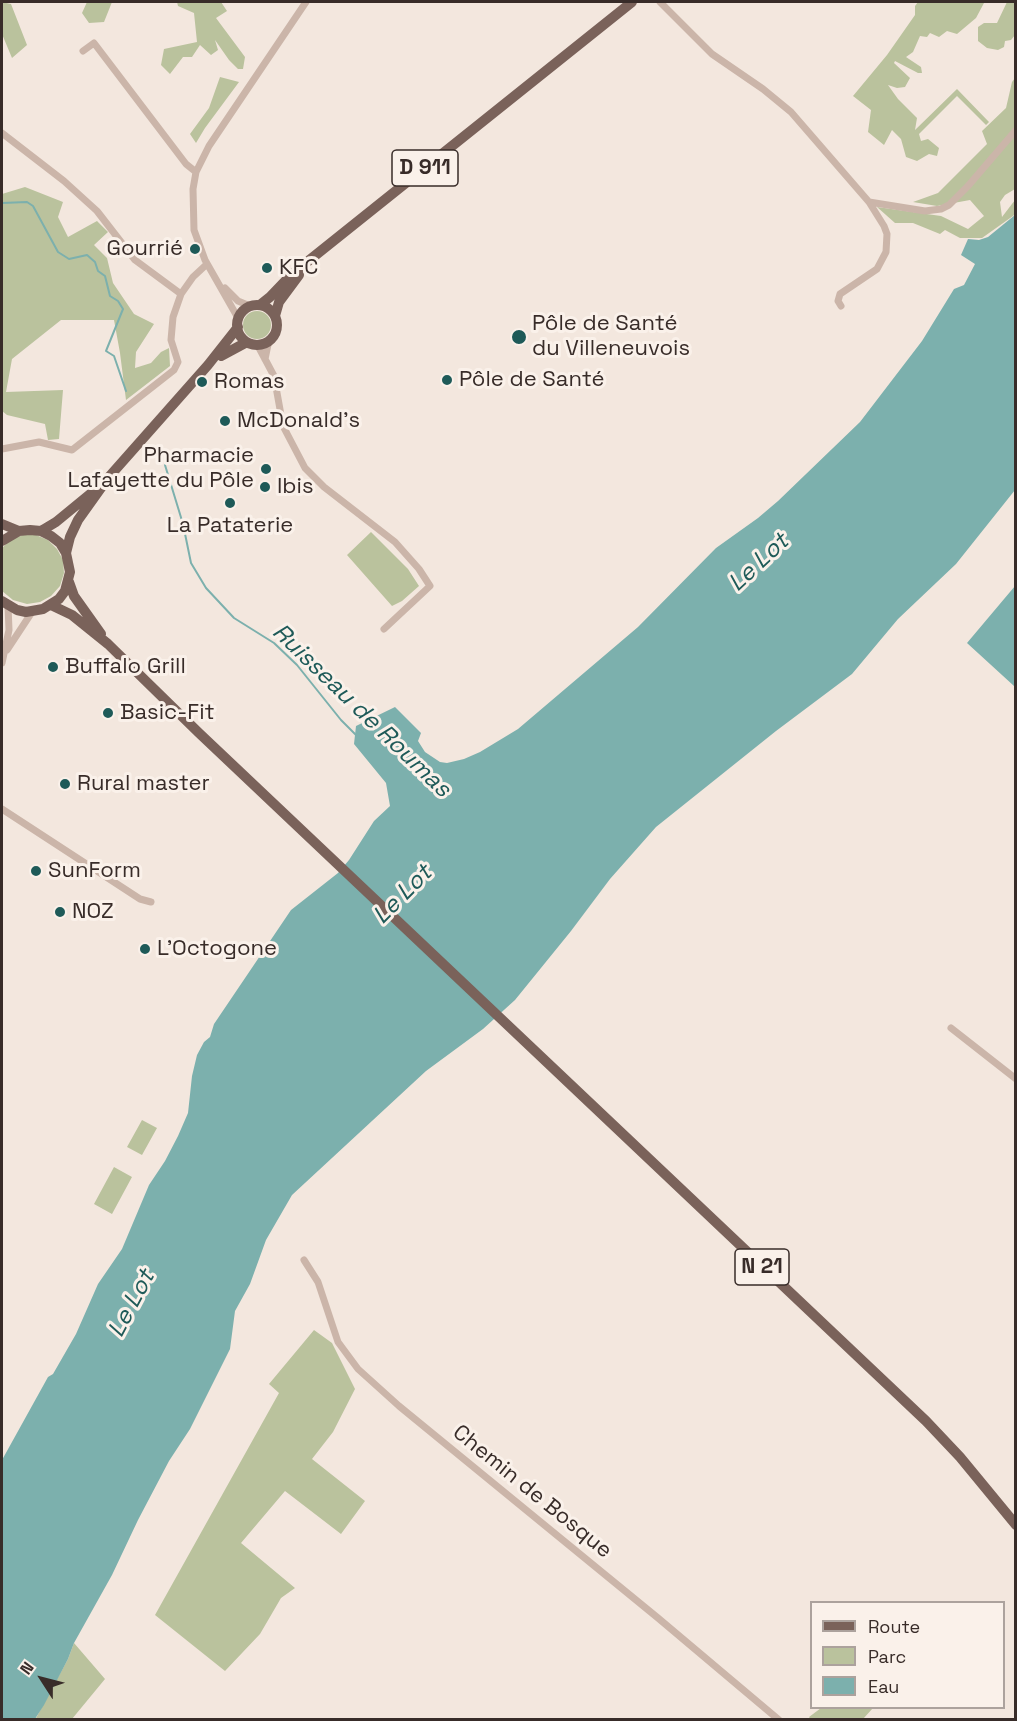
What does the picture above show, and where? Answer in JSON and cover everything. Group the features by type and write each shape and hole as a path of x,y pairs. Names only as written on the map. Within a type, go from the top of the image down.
{"main road":[{"name":"D 911","path":"255,306 270,297 292,274 632,2"},
{"name":"D 911","path":"275,316 279,302 308,262"},
{"path":"66,553 78,520 108,478 208,365 238,323 244,310 255,306 271,311 275,316 275,332 269,340 234,348 208,365"},
{"path":"238,323 241,336 252,343"},
{"path":"40,531 56,522 108,478"},
{"path":"2,524 19,531 40,531 51,536 60,543 69,562 69,582 59,599 51,605 32,612 16,610 5,603"},
{"path":"2,541 19,531"},
{"name":"N 21","path":"69,582 75,596 108,644"},
{"name":"N 21","path":"51,605 72,615 108,644 199,733 926,1421 960,1457 1016,1525"}],"street":[{"path":"238,323 217,279 207,264 194,230 193,198 196,172 209,146 306,2"},
{"path":"660,2 712,54 763,89 791,112 869,202 887,234 886,252 877,269 840,294 838,301 841,306"},
{"path":"83,51 94,43 186,164 196,172"},
{"path":"869,202 925,211 941,209 949,205 968,186 1016,130"},
{"path":"2,134 64,181 97,211 135,260 181,294"},
{"path":"2,449 39,442 72,450 174,370 178,362 171,332 181,294 193,277 207,264"},
{"path":"217,279 238,301 255,306"},
{"path":"265,359 269,340"},
{"path":"252,343 265,359 274,376 283,426 305,468 324,487 395,542 419,569 430,586 384,629"},
{"path":"3,659 9,630 5,603"},
{"path":"3,659 32,612"},
{"path":"2,809 140,899 151,902"},
{"path":"951,1028 1016,1079"},
{"name":"Chemin de Bosque","path":"304,1260 318,1282 338,1342 358,1369 399,1406 779,1719"}],"green space":[{"path":"2,2 11,4 27,45 12,58 2,34"},
{"path":"87,2 112,2 104,22 89,23 82,13"},
{"path":"177,2 221,2 227,11 216,18 245,57 243,69 238,69 229,60 215,40 218,50 211,55 200,45 192,57 183,57 170,74 161,65 164,49 197,42 194,13 178,6"},
{"path":"918,2 995,2 984,3 976,18 957,34 947,31 939,37 930,33 927,37 920,36 913,52 906,57 921,67 922,73 895,61 894,63 910,78 905,87 897,88 888,85 917,118 915,130 957,89 989,122 986,125 957,96 919,134 921,141 928,139 939,148 937,156 929,154 917,161 906,157 901,139 892,130 884,145 868,132 871,110 853,96 887,55 915,15 915,6"},
{"path":"1007,2 1015,2 1015,35 1011,40 1005,41 1004,47 998,50 987,48 978,41 978,27 984,23 997,23"},
{"path":"220,77 239,82 196,143 190,134 209,108"},
{"path":"1015,78 1015,189 1005,195 1000,202 1002,217 1015,200 1013,216 982,238 960,238 945,230 940,234 913,223 895,223 877,207 941,216 968,229 984,216 970,200 937,206 913,202 938,193 987,144 982,131 1006,108"},
{"path":"25,187 63,202 58,217 68,237 97,221 108,232 94,245 107,258 113,283 134,314 154,324 136,352 135,368 151,363 161,352 169,348 170,366 126,400 114,320 61,320 12,359 6,392 63,390 59,439 48,440 45,424 7,415 2,411 2,194"},
{"path":"257,311 267,315 271,325 267,335 257,339 247,335 243,325 247,315"},
{"path":"371,532 408,569 419,586 402,601 392,606 347,555"},
{"path":"23,535 36,535 48,540 63,560 64,573 60,586 51,596 40,602 27,604 13,600 2,591 2,548 11,539"},
{"path":"142,1120 157,1128 142,1155 127,1147"},
{"path":"114,1167 132,1177 112,1214 94,1204"},
{"path":"314,1330 332,1343 355,1389 333,1432 312,1459 365,1501 341,1534 285,1491 241,1543 295,1588 281,1598 260,1634 225,1671 155,1615 279,1393 269,1384"},
{"path":"74,1643 105,1679 72,1719 35,1720 68,1659"},
{"path":"820,1709 872,1709 863,1719 811,1720 809,1717"}],"water":[{"name":"Le Lot","path":"1015,215 1015,490 956,564 898,619 852,674 776,731 656,827 610,879 515,1000 483,1029 426,1071 292,1195 266,1240 250,1284 235,1311 230,1349 190,1429 169,1461 138,1520 44,1705 35,1719 2,1719 2,1460 48,1377 53,1374 76,1334 98,1284 122,1249 149,1185 178,1136 188,1113 197,1055 204,1042 210,1037 214,1024 291,910 338,873 374,821 390,806 386,783 354,744 356,726 395,707 421,733 418,741 425,752 440,762 447,763 480,752 518,729 638,627 716,548 778,501 860,422 922,341 954,289 964,285 975,264 961,255 968,239 979,240 988,237"},
{"path":"1015,586 1016,684 1014,686 967,643"}],"waterway":[{"name":"Ruisseau de Roumas","path":"2,203 27,202 33,206 58,252 69,259 87,255 95,262 98,271 105,276 110,296 118,301 123,309 106,351 114,356 126,391"},
{"name":"Ruisseau de Roumas","path":"165,465 183,524 191,563 206,588 234,618 274,643 297,665 341,720 356,735"}],"place":[{"name":"Gourrié","path":"195,249"},
{"name":"KFC","path":"267,268"},
{"name":"Pôle de Santé du Villeneuvois","path":"519,337"},
{"name":"Pôle de Santé","path":"447,380"},
{"name":"Romas","path":"202,382"},
{"name":"McDonald's","path":"225,421"},
{"name":"Pharmacie Lafayette du Pôle","path":"266,469"},
{"name":"Ibis","path":"265,487"},
{"name":"La Pataterie","path":"230,503"},
{"name":"Buffalo Grill","path":"53,667"},
{"name":"Basic-Fit","path":"108,713"},
{"name":"Rural master","path":"65,784"},
{"name":"SunForm","path":"36,871"},
{"name":"NOZ","path":"60,912"},
{"name":"L'Octogone","path":"145,949"}]}
